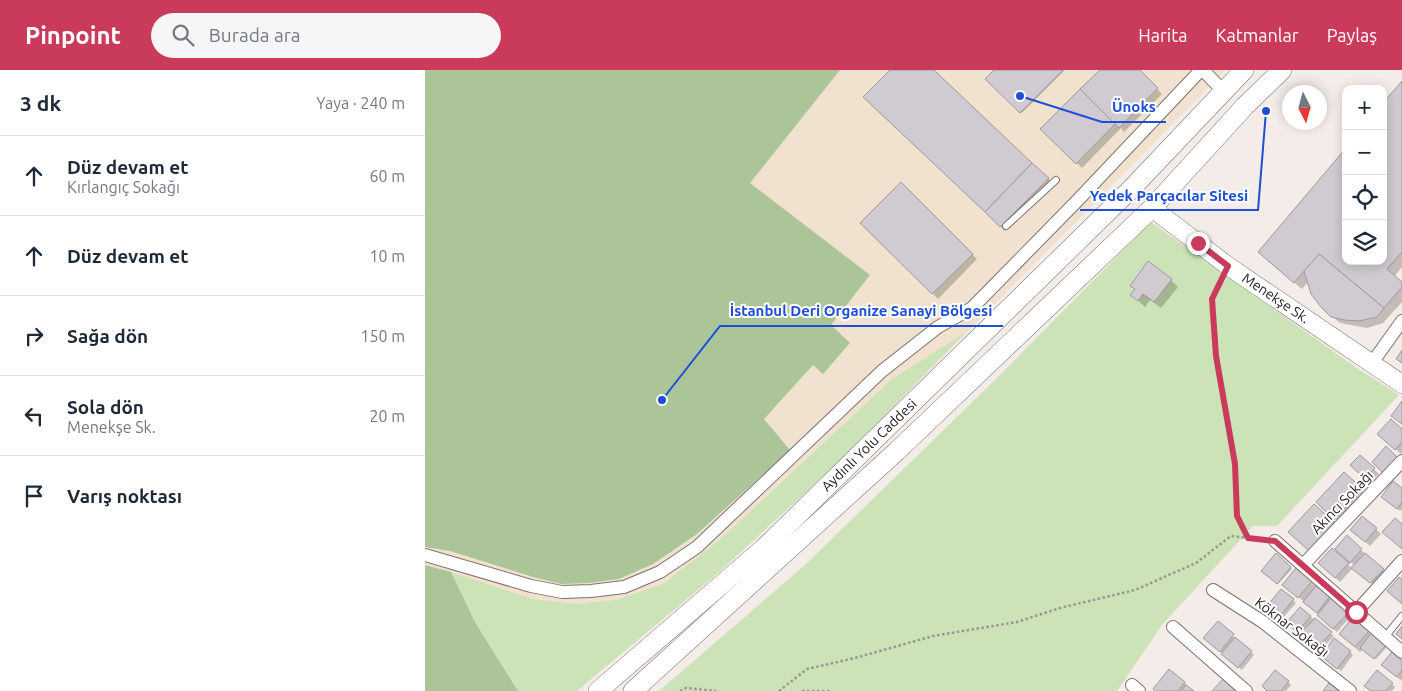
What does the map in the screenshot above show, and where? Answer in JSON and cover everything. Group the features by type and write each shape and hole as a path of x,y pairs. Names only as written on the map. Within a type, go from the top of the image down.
{"main road":[{"name":"Aydınlı Yolu Caddesi","path":"598,691 764,548 1131,189 1244,70"},
{"name":"Aydınlı Yolu Caddesi","path":"638,687 897,451 1152,208 1245,106 1282,70"},
{"path":"1131,189 1152,208"}],"street":[{"path":"425,556 531,586 562,592 591,592 624,587 659,572 697,548 882,371 938,327 972,308 1202,70 1223,90"},
{"name":"Menekşe Sk.","path":"1152,208 1228,266 1402,384"},
{"path":"1372,363 1402,321"},
{"name":"Akıncı Sokağı","path":"1303,565 1402,460"},
{"path":"1275,541 1402,652"},
{"path":"1356,612 1402,561"},
{"name":"Köknar Sokağı","path":"1213,590 1263,622 1350,691"},
{"path":"1173,627 1246,691"}],"lane":[{"path":"1006,226 1056,180"},
{"path":"1385,637 1402,616"}],"path":[{"path":"1228,266 1212,299 1216,356 1235,464 1237,516 1248,538"},
{"path":"779,691 807,669 933,636 1017,622 1059,608 1135,590 1196,563 1231,536 1275,541"},
{"path":"680,691 686,688 716,691"},
{"path":"802,691 832,691"}],"shaded area":[{"path":"425,70 1226,70 841,460 577,691 425,691"}],"green space":[{"path":"425,70 840,70 750,183 870,275 831,325 850,343 823,374 813,365 764,419 790,450 697,534 653,564 619,579 561,584 450,551 425,547"},
{"path":"1151,222 1358,369 1399,395 1277,526 1253,526 1162,625 1117,691 659,691 805,565 995,380"},
{"path":"965,333 841,460 719,572 577,691 518,691 476,624 451,572 533,599 577,604 616,600 663,584 721,539 892,379"},
{"path":"425,565 451,572 476,624 518,691 425,691"}],"building":[{"path":"890,70 934,70 1032,163 985,212 863,97"},
{"path":"994,70 1063,70 1020,113 985,79"},
{"path":"1100,70 1140,70 1158,88 1119,128 1080,89"},
{"path":"1402,81 1402,252 1387,269 1402,282 1402,287 1384,308 1319,254 1294,283 1258,252 1342,153 1342,265 1387,265 1387,98"},
{"path":"1080,89 1115,124 1076,164 1040,129"},
{"path":"1032,163 1049,178 1000,227 985,212"},
{"path":"901,182 973,254 932,294 860,223"},
{"path":"1319,254 1384,308 1377,317 1359,321 1344,320 1331,317 1321,307 1311,294 1304,271"},
{"path":"1148,261 1172,279 1154,302 1143,294 1138,301 1130,295 1135,289 1130,286"},
{"path":"1402,350 1402,363 1396,359"},
{"path":"1402,401 1402,424 1391,416"},
{"path":"1391,419 1402,429 1402,442 1395,450 1377,434"},
{"path":"1386,446 1399,459 1385,475 1372,462"},
{"path":"1360,455 1375,468 1365,479 1350,465"},
{"path":"1344,472 1363,489 1334,520 1316,502"},
{"path":"1393,481 1402,488 1402,502 1397,509 1381,497"},
{"path":"1314,504 1334,522 1309,551 1288,532"},
{"path":"1362,516 1377,528 1365,542 1350,530"},
{"path":"1395,518 1402,524 1402,549 1382,532"},
{"path":"1347,535 1362,549 1350,563 1335,549"},
{"path":"1332,548 1349,563 1335,578 1318,563"},
{"path":"1276,553 1291,567 1277,584 1261,571"},
{"path":"1365,553 1384,569 1370,583 1351,568"},
{"path":"1296,568 1312,581 1298,598 1282,585"},
{"path":"1399,577 1402,579 1402,604 1387,591"},
{"path":"1316,586 1330,596 1317,613 1303,602"},
{"path":"1281,589 1294,599 1280,616 1267,606"},
{"path":"1331,598 1348,613 1333,629 1317,615"},
{"path":"1300,607 1311,616 1297,632 1286,623"},
{"path":"1353,617 1369,631 1355,647 1339,634"},
{"path":"1315,618 1332,632 1315,650 1298,636"},
{"path":"1218,621 1234,634 1220,652 1203,638"},
{"path":"1402,626 1402,639 1396,634"},
{"path":"1371,633 1386,645 1374,659 1360,648"},
{"path":"1235,637 1252,651 1238,668 1221,654"},
{"path":"1334,638 1351,651 1337,669 1321,656"},
{"path":"1392,652 1402,661 1402,670 1397,677 1381,665"},
{"path":"1169,669 1185,682 1178,691 1155,691 1153,689"},
{"path":"1275,670 1289,681 1281,691 1267,691 1262,686"},
{"path":"1377,670 1393,683 1386,691 1371,691 1364,686"},
{"path":"1223,679 1236,691 1212,691"},
{"path":"1329,683 1339,691 1323,691"},
{"path":"1186,685 1194,691 1181,691"}],"place":[{"name":"Ünoks","path":"1020,96"},
{"name":"Yedek Parçacılar Sitesi","path":"1266,111"},
{"name":"İstanbul Deri Organize Sanayi Bölgesi","path":"662,400"}],"route":[{"path":"1198,243 1228,266 1212,299 1216,356 1235,464 1237,516 1248,538 1275,541 1356,612"}]}
